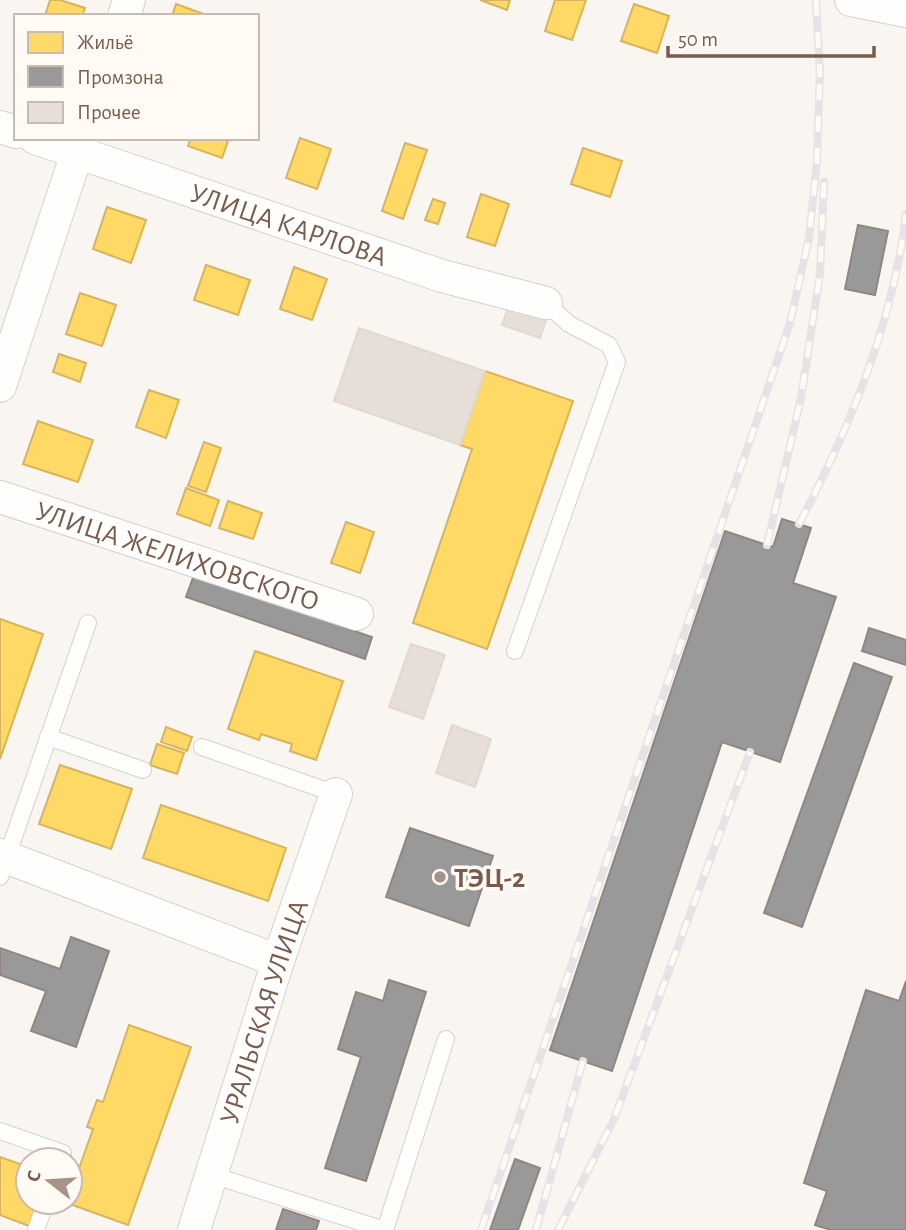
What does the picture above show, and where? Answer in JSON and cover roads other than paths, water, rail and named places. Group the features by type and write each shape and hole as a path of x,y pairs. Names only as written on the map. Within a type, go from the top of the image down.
{"street":[{"path":"851,0 906,11"},
{"name":"УЛИЦА КАРЛОВА","path":"48,140 80,145 442,276 546,303"},
{"path":"0,386 80,145"},
{"name":"УЛИЦА ЖЕЛИХОВСКОГО","path":"0,497 357,614"},
{"name":"УРАЛЬСКАЯ УЛИЦА","path":"194,1230 278,961 336,794"},
{"path":"2,863 278,961"}],"lane":[{"path":"515,651 617,362 609,345 569,324 546,303"},
{"path":"2,863 88,623"},
{"path":"48,737 143,770"},
{"path":"202,747 336,794"},
{"path":"212,1175 385,1230 446,1039"},
{"path":"0,1131 43,1146"}],"railway":[{"path":"816,0 820,77"},
{"path":"481,1230 790,323 809,238 817,161 820,68"},
{"path":"767,545 801,398 820,274 824,182"},
{"path":"799,524 835,450 867,374 891,295 906,214"},
{"path":"558,1230 614,1119 750,752"},
{"path":"536,1230 583,1061"}],"place":[{"name":"ТЭЦ-2","path":"440,877"}]}
